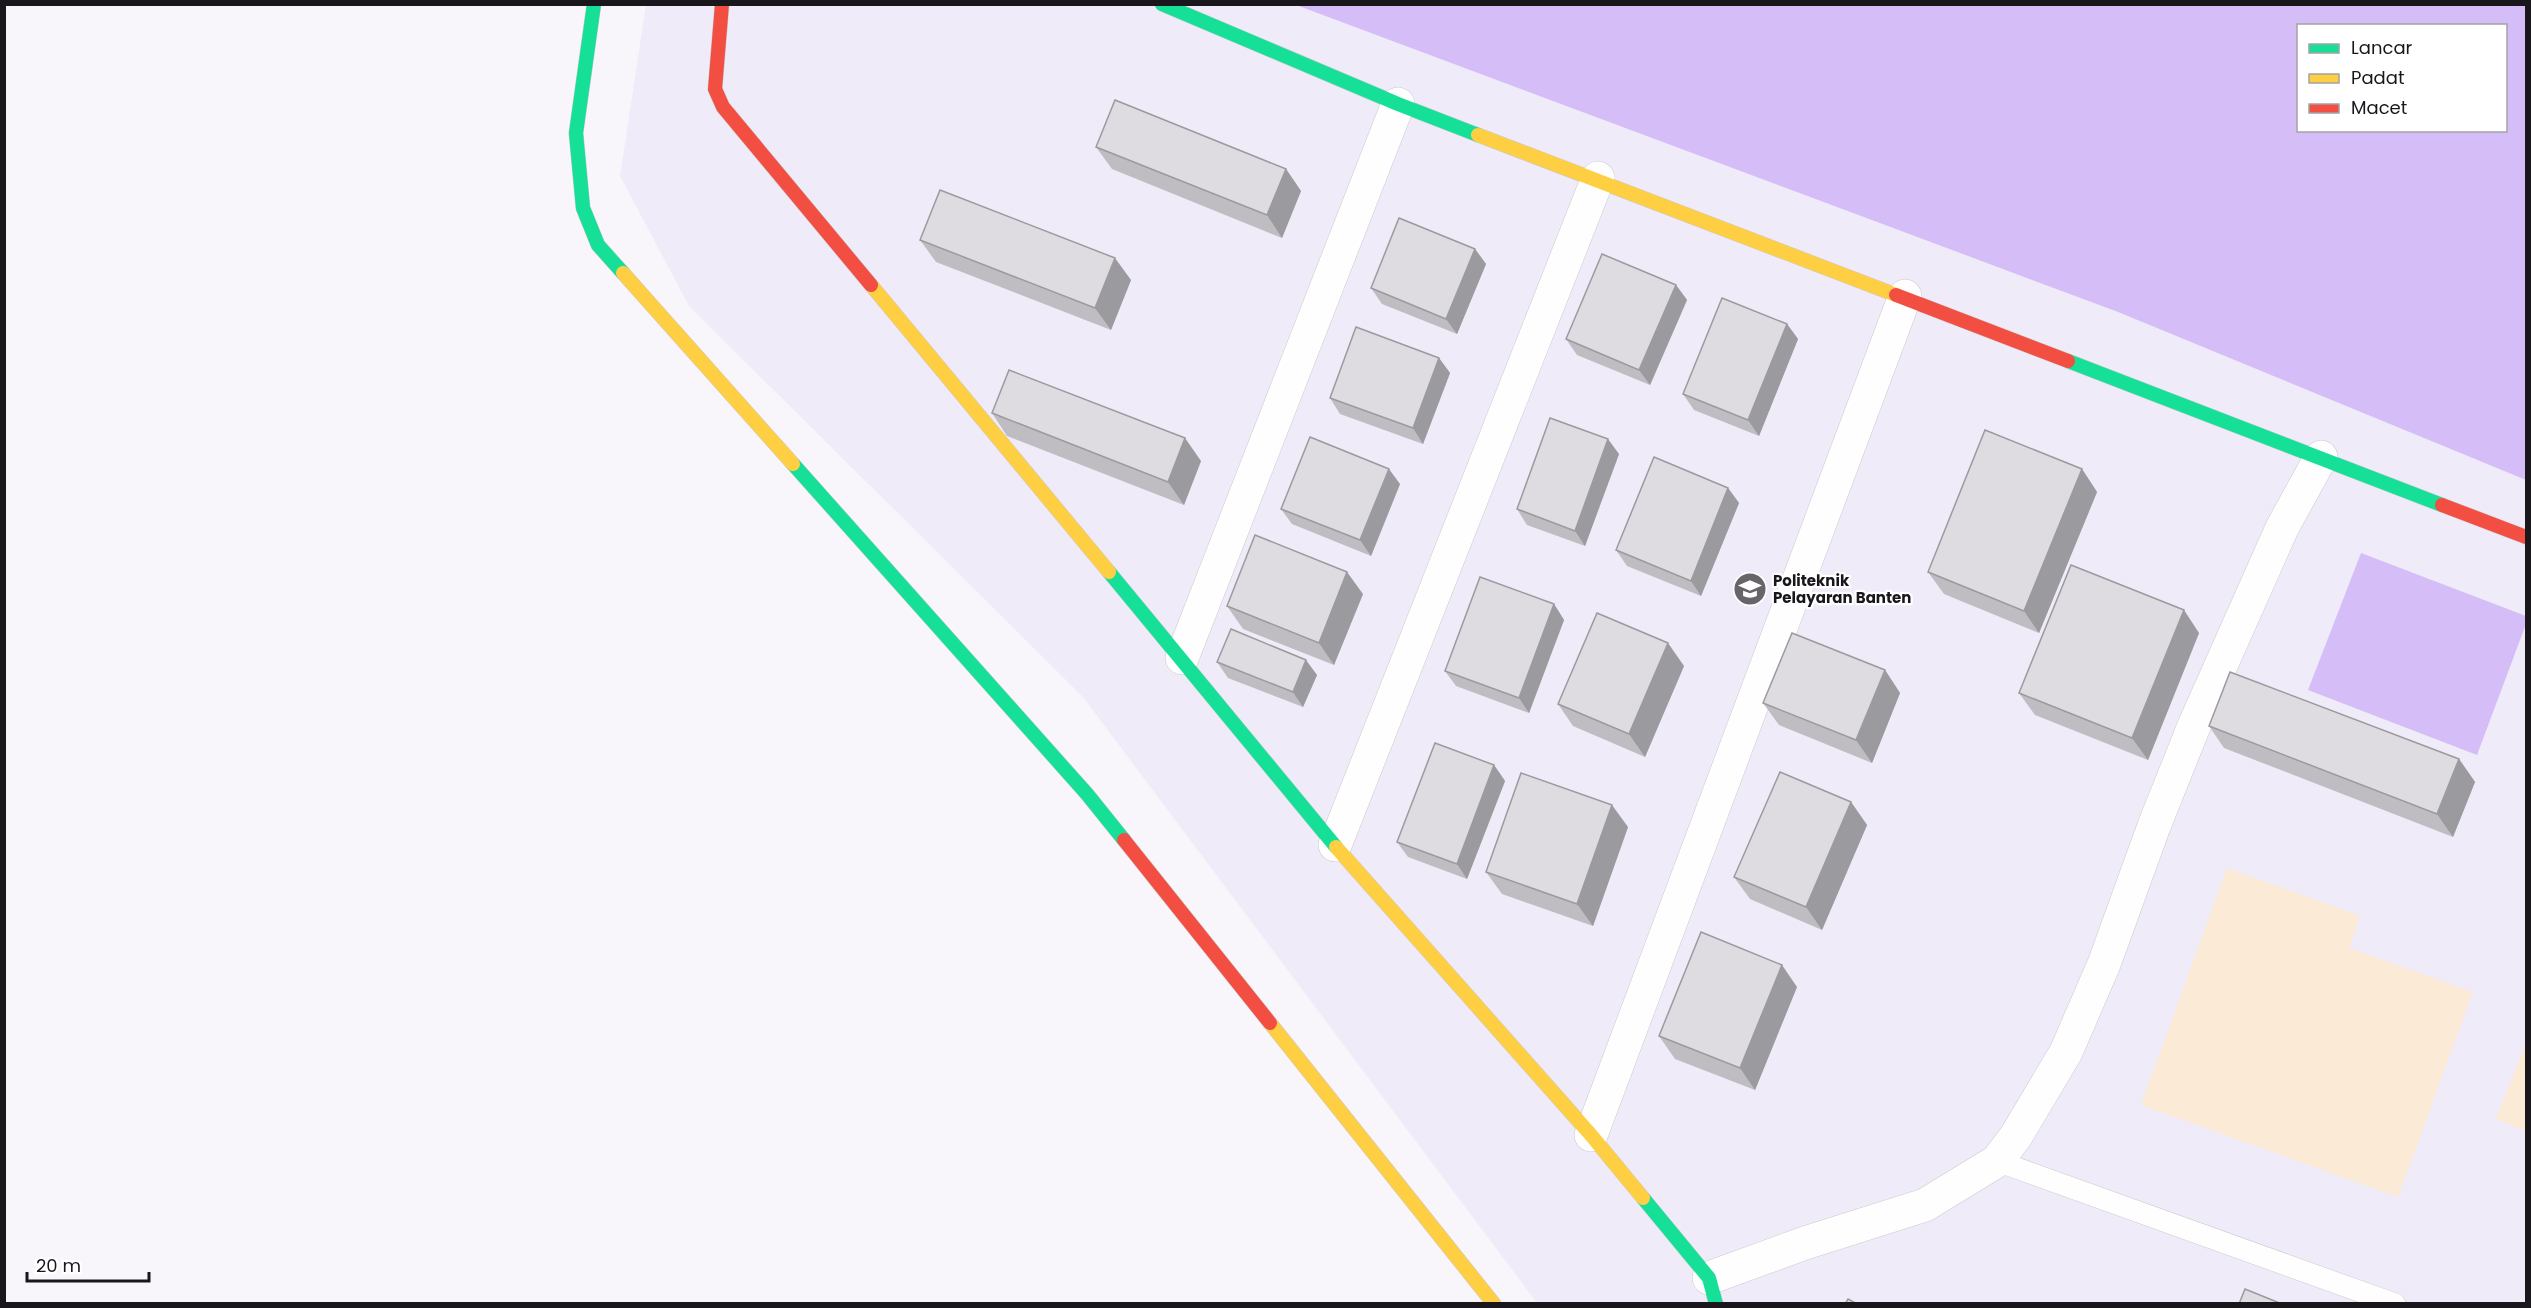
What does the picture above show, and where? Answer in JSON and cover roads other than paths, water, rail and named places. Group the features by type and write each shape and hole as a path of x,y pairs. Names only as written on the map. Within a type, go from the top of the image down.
{"street":[{"path":"594,4 576,132 584,208 598,245 1087,794 1494,1304"},
{"path":"722,4 715,89 723,107 1335,845 1592,1135 1712,1291 1805,1243 1925,1205 1997,1161 2016,1136 2066,1052 2104,964 2194,726 2282,528 2321,457"},
{"path":"1162,4 1398,104 1598,178 2526,537"},
{"path":"1182,658 1398,104"},
{"path":"1335,845 1598,178"},
{"path":"1592,1135 1905,296"}],"lane":[{"path":"1997,1161 2395,1304"}],"place":[{"name":"Politeknik Pelayaran Banten","path":"1750,589"}]}
